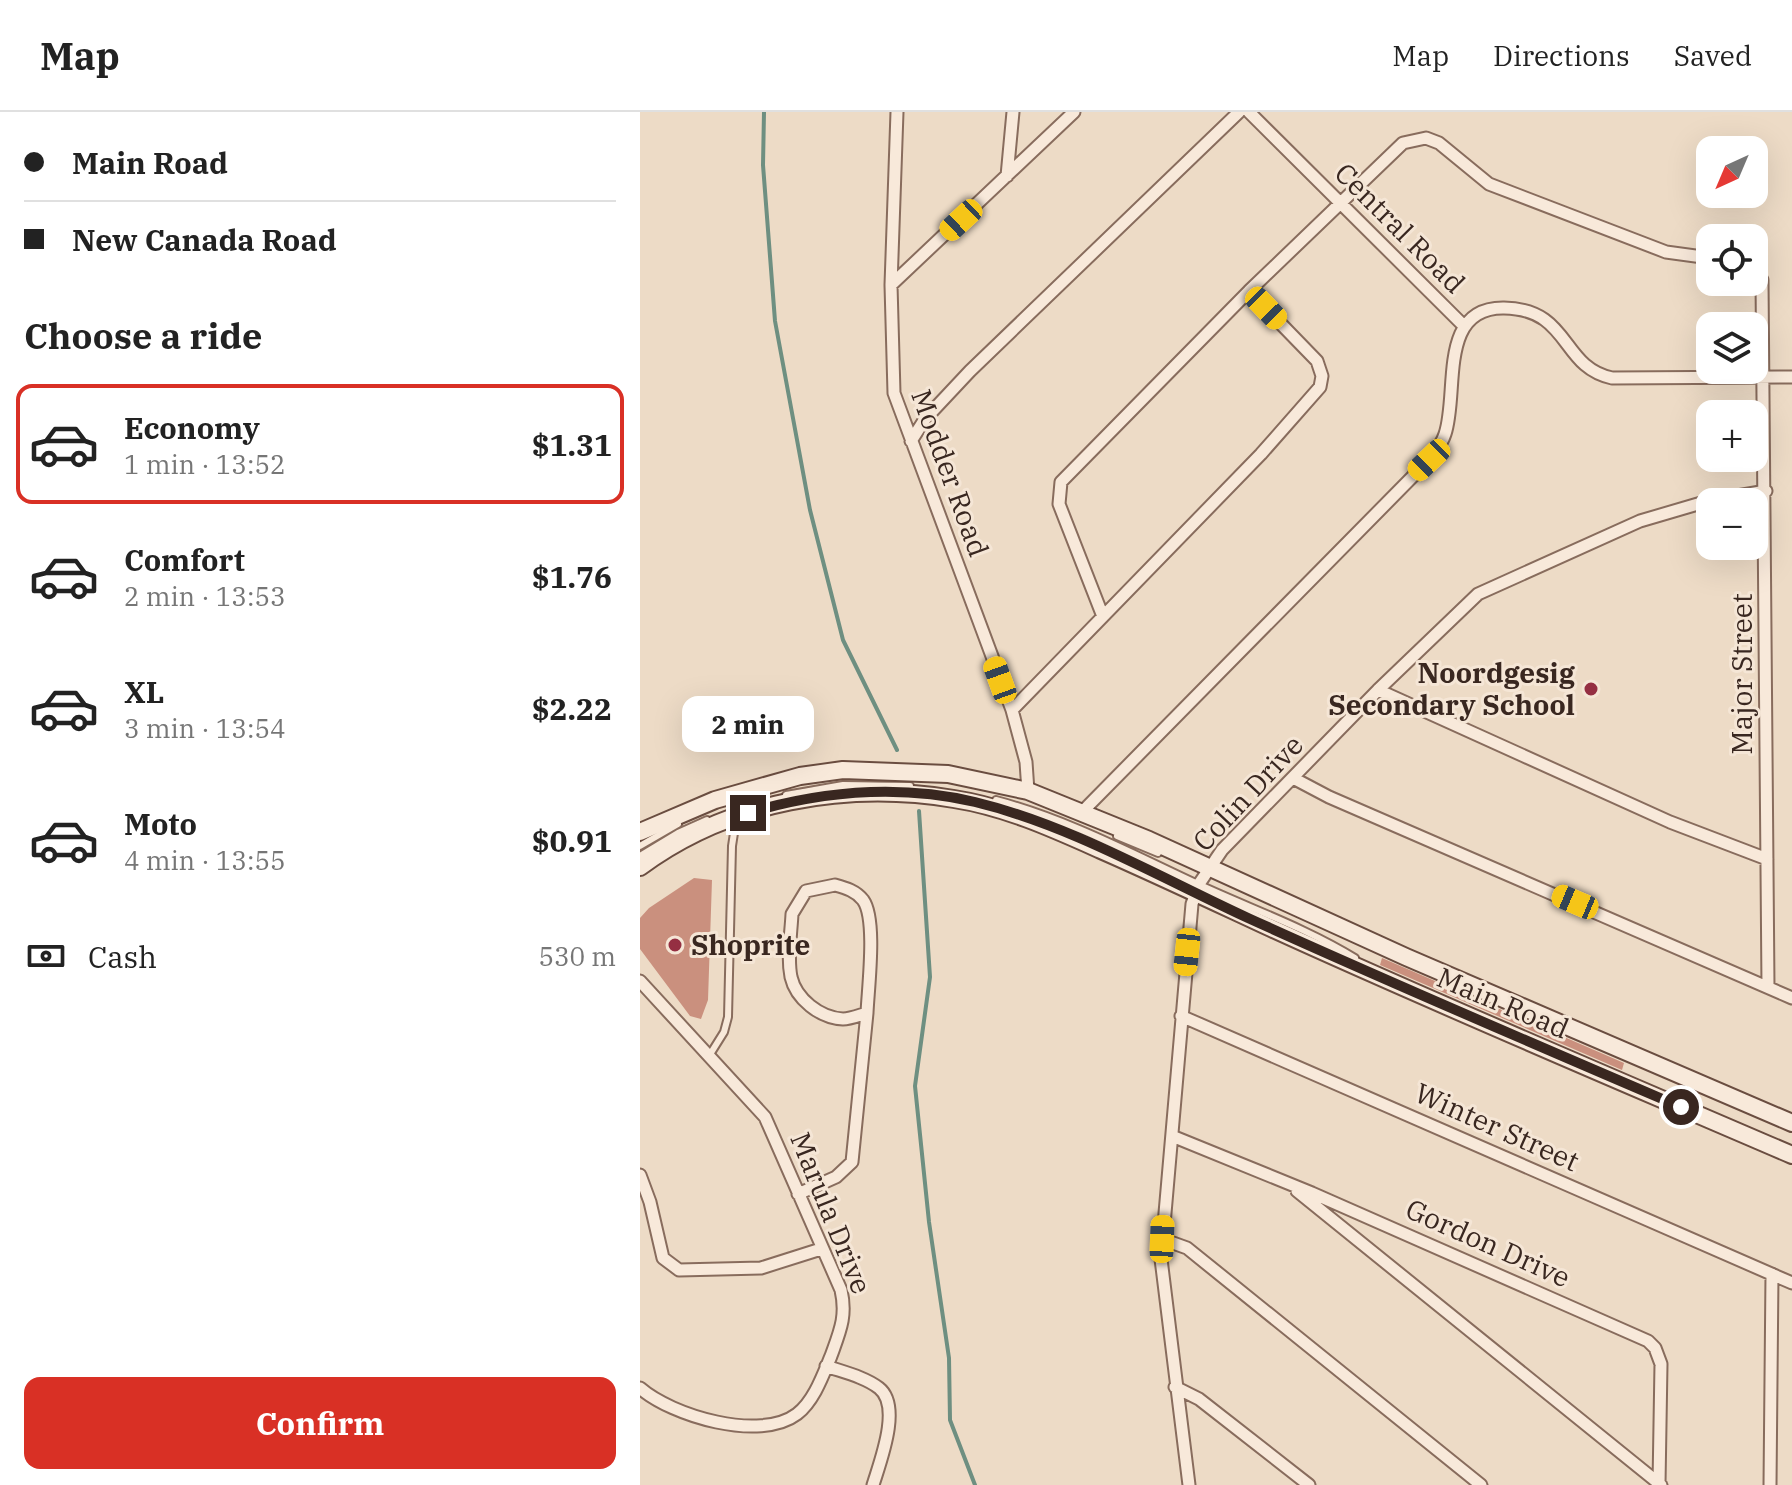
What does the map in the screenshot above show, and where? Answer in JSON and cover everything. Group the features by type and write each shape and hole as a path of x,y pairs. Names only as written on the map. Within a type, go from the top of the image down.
{"main road":[{"path":"640,832 697,806 773,783 820,773 863,769 914,770 979,778 1028,791 1083,811 1209,870"},
{"path":"640,867 679,842 736,817 812,797 875,791 973,802 1036,822 1197,889"},
{"name":"Main Road","path":"1209,870 1792,1123"},
{"name":"Main Road","path":"1197,889 1375,976 1792,1155"}],"street":[{"name":"Modder Road","path":"897,112 891,285 892,375 899,410 1012,710 1026,762 1028,791"},
{"path":"1007,176 1013,112"},
{"path":"891,285 1074,112"},
{"path":"911,441 925,419 970,371 1239,112"},
{"name":"Central Road","path":"1249,112 1464,326 1481,311 1495,308 1535,314 1552,323 1589,370 1612,378 1696,378"},
{"path":"1102,614 1059,504 1059,490 1064,477 1249,291 1403,143 1417,137 1439,143 1473,174 1489,184 1666,252 1696,256"},
{"path":"1012,710 1102,614 1261,454 1320,387 1322,376 1317,361 1249,291"},
{"path":"1083,811 1429,460 1446,432 1455,355 1464,326"},
{"name":"Central Road","path":"1768,378 1792,377"},
{"name":"Major Street","path":"1763,384 1766,488"},
{"name":"Colin Drive","path":"1189,1485 1161,1279 1181,1016 1197,889 1235,836 1378,690 1478,594 1640,521 1696,505"},
{"name":"Major Street","path":"1766,560 1768,987"},
{"path":"1378,690 1670,822 1767,859"},
{"path":"1293,778 1329,797 1792,998"},
{"path":"798,1194 836,1177 852,1162 867,1013 869,920 866,906 861,897 849,889 828,886 806,891 792,914 790,976 794,987 807,1003 829,1016 844,1019 867,1013"},
{"name":"Marula Drive","path":"640,981 644,996 708,1056 765,1117 841,1290 845,1313 813,1394 799,1413 770,1427 716,1422 672,1409 640,1388"},
{"name":"Winter Street","path":"1181,1016 1792,1283"},
{"name":"Gordon Drive","path":"1172,1136 1648,1341 1655,1348 1661,1364 1660,1484"},
{"path":"640,1175 650,1202 663,1258 679,1270 761,1268 821,1249"},
{"path":"1289,1184 1660,1484"},
{"path":"1162,1239 1187,1248 1481,1485"},
{"path":"1770,1485 1772,1274"},
{"path":"826,1366 869,1383 887,1397 889,1419 873,1485"},
{"path":"1175,1387 1199,1399 1309,1485"}],"lane":[{"path":"640,846 692,817 792,785 827,779 881,777 955,783 1028,799 1209,870"},
{"path":"640,856 696,824 785,795 831,786 893,785 967,794 1028,810 1121,847 1197,889"},
{"path":"708,1056 724,1032 728,1017 732,846 736,817"},
{"name":"Main Road","path":"1209,870 1405,964 1792,1130"},
{"name":"Main Road","path":"1197,889 1318,937 1378,971 1792,1149"}],"building":[{"name":"Shoprite","path":"694,878 712,880 708,1000 701,1019 690,1016 640,949 640,918 649,908"},
{"path":"1382,958 1624,1063 1622,1070 1380,965"}],"waterway":[{"path":"764,112 763,165 775,321 810,510 843,640 897,750"},
{"path":"919,811 930,977 915,1086 929,1222 949,1358 950,1420 975,1485"}],"place":[{"name":"Noordgesig Secondary School","path":"1591,689"},
{"name":"Shoprite","path":"675,945"}],"route":[{"path":"748,813 812,797 875,791 954,798 1003,810 1063,833 1375,976 1681,1107"}]}
